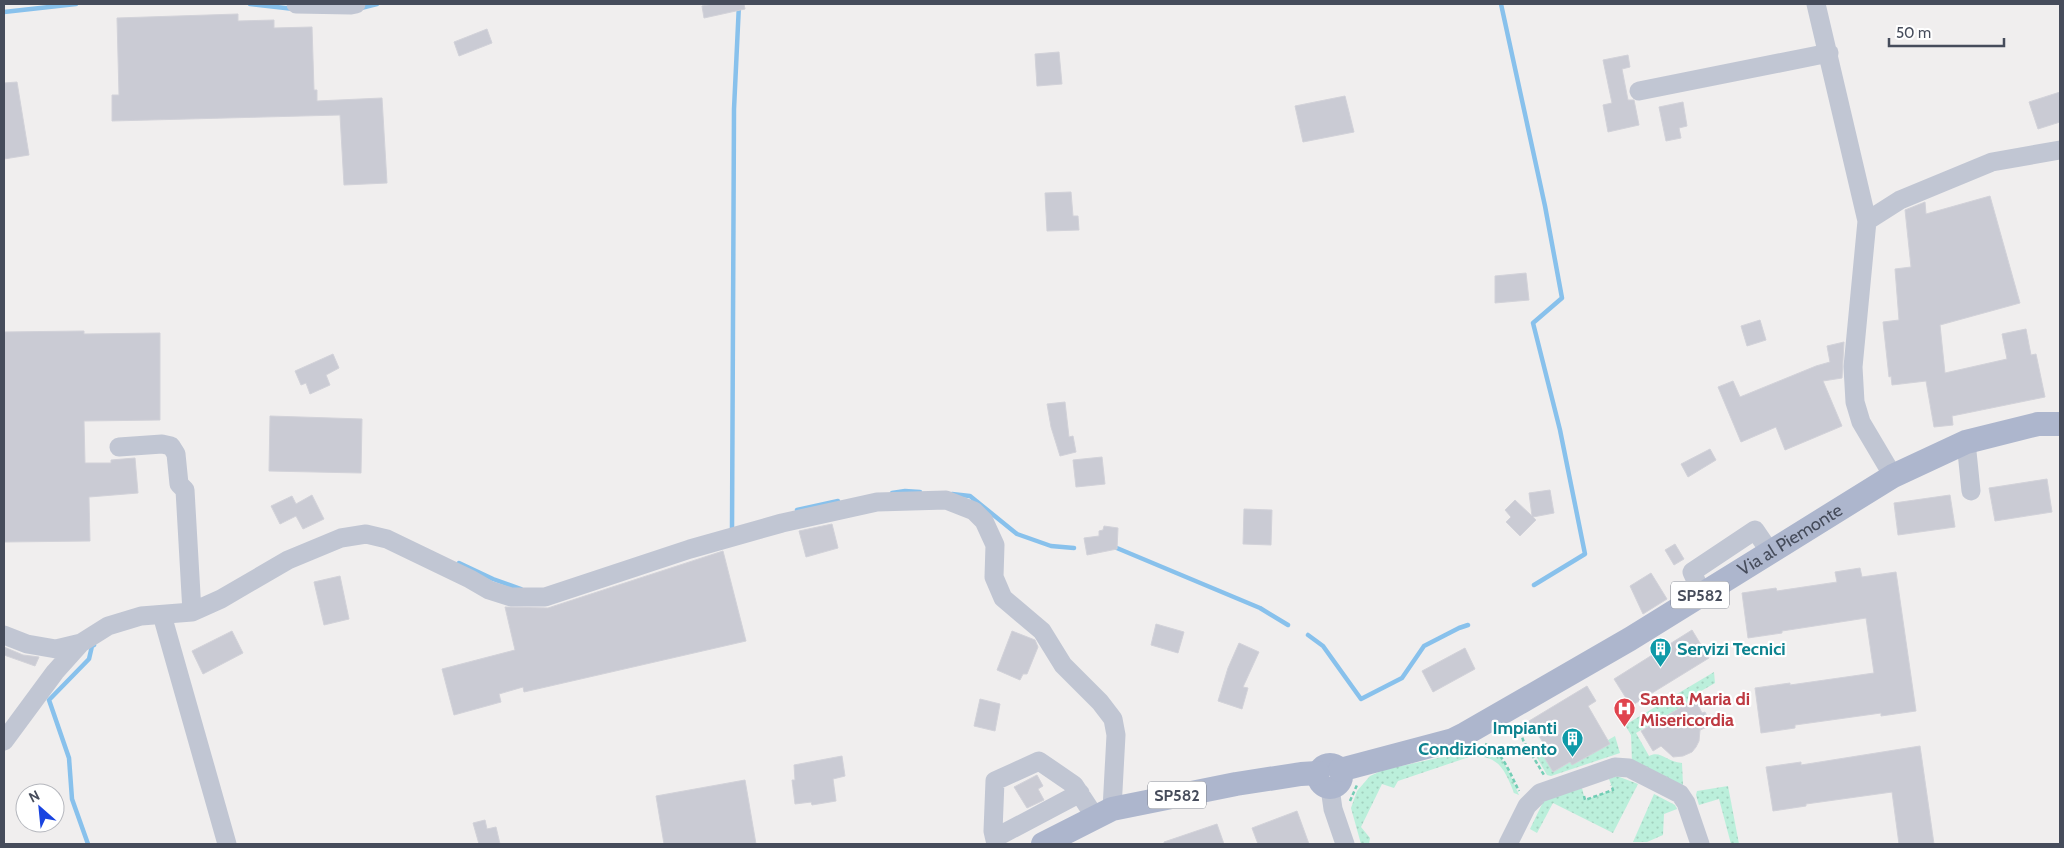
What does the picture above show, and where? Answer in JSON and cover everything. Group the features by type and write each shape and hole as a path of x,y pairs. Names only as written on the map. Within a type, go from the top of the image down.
{"main road":[{"name":"Via al Piemonte","path":"1043,844 1104,813 1236,784 1301,774 1337,779 1444,743 1465,734 1630,639 1893,476 1966,442 2038,424 2060,424"}],"street":[{"path":"296,4 351,6 356,4"},
{"path":"1816,4 1867,221 1853,368 1855,402 1861,422 1893,476"},
{"path":"1639,91 1829,53"},
{"path":"1867,221 1900,200 1992,162 2060,150"},
{"path":"1966,442 1971,491"},
{"path":"118,447 162,444 172,446 176,454 178,484 185,490 192,612"},
{"path":"4,741 55,672 81,644 108,626 141,616 192,612 221,599 288,560 341,538 366,534 387,539 470,578 489,590 511,597 545,597 690,549 790,521 877,502 946,500 974,512 984,521 995,545 994,577 1003,598 1042,631 1063,665 1100,702 1112,719 1116,735 1104,813"},
{"path":"162,615 227,844"},
{"path":"4,635 27,644 56,650 81,644"},
{"path":"1080,793 995,841 995,781 1038,761 1074,785 1080,793 1104,813"},
{"path":"1508,844 1527,806 1540,793 1615,767 1629,768 1680,794 1686,803 1700,844"},
{"path":"1337,779 1333,808 1345,844"}],"path":[{"path":"1519,720 1520,733 1546,777"},
{"path":"1481,743 1494,749 1501,756 1522,796"},
{"path":"1337,779 1352,795 1348,808"},
{"path":"1583,794 1585,800 1613,790 1609,779"}],"green space":[{"path":"1714,672 1715,683 1689,698 1691,701 1636,733 1649,756 1657,754 1672,761 1682,763 1683,785 1677,786 1632,762 1631,735 1625,725"},
{"path":"1615,736 1620,753 1551,776 1547,775 1531,747 1537,744 1553,772"},
{"path":"1483,745 1490,748 1502,759 1519,795 1514,793 1503,770 1494,761 1479,756 1469,757 1398,781 1394,788 1382,784 1361,827 1370,838 1369,844 1361,844 1351,808 1357,791 1370,776 1383,770 1447,756 1470,746"},
{"path":"1617,776 1638,784 1613,833 1553,803 1537,833 1530,829 1544,800 1582,788 1585,800 1613,790 1609,779"},
{"path":"1728,786 1739,844 1731,844 1719,799 1699,805 1696,795 1697,791"},
{"path":"1654,794 1675,805 1677,809 1664,814 1663,835 1647,842 1633,842"}],"building":[{"path":"744,4 745,9 704,18 702,6"},
{"path":"238,14 238,21 274,20 274,28 312,27 314,90 317,90 317,101 382,98 387,183 344,185 340,115 112,121 112,95 119,95 117,18"},
{"path":"487,29 492,43 459,56 454,42"},
{"path":"1059,52 1062,84 1037,86 1035,54"},
{"path":"1628,55 1630,67 1622,69 1628,100 1634,100 1639,125 1608,132 1603,105 1612,103 1603,60"},
{"path":"17,82 29,155 4,159 4,83"},
{"path":"2060,92 2060,122 2038,129 2029,102"},
{"path":"1345,96 1354,132 1303,142 1295,106"},
{"path":"1683,102 1687,126 1679,128 1681,138 1666,141 1659,107"},
{"path":"1071,192 1073,216 1078,216 1079,230 1047,231 1045,193"},
{"path":"1990,196 2020,303 1940,325 1945,373 2007,359 2002,334 2026,329 2031,355 2036,354 2045,397 1952,416 1953,425 1934,427 1926,381 1892,385 1891,376 1889,377 1883,322 1899,320 1895,269 1911,267 1905,210 1925,202 1926,214"},
{"path":"1526,273 1529,300 1495,303 1495,276"},
{"path":"1760,320 1766,340 1747,346 1741,326"},
{"path":"84,331 84,334 160,333 160,420 84,421 85,463 111,463 111,460 135,458 138,493 89,497 90,541 4,542 4,332"},
{"path":"1844,342 1842,378 1823,381 1842,426 1785,450 1776,427 1741,442 1718,387 1733,381 1740,397 1830,362 1827,346"},
{"path":"333,354 339,368 326,375 330,385 310,394 306,383 301,385 295,371"},
{"path":"1065,402 1069,437 1073,436 1076,452 1060,456 1051,427 1047,404"},
{"path":"270,416 362,419 361,473 269,471"},
{"path":"1710,449 1716,460 1688,477 1681,464"},
{"path":"1102,457 1105,484 1076,487 1073,460"},
{"path":"2047,479 2052,512 1995,521 1989,488"},
{"path":"1550,490 1554,513 1533,517 1536,520 1520,536 1506,522 1511,517 1505,510 1515,500 1532,516 1529,493"},
{"path":"312,495 324,519 303,529 296,516 280,524 271,506 292,496 296,504"},
{"path":"1950,495 1955,527 1898,535 1894,503"},
{"path":"1244,509 1272,510 1271,545 1243,544"},
{"path":"832,524 838,548 806,557 799,531"},
{"path":"1104,526 1118,528 1117,549 1087,555 1084,538 1099,536 1099,531 1103,530"},
{"path":"1675,544 1684,559 1674,565 1665,550"},
{"path":"723,551 746,641 524,692 523,687 499,694 501,702 454,715 442,669 515,650 505,607 548,608"},
{"path":"1860,568 1862,577 1896,572 1916,711 1881,716 1881,713 1795,725 1795,728 1761,733 1755,688 1874,673 1866,618 1748,638 1742,593 1776,588 1777,591 1837,582 1835,572"},
{"path":"1651,573 1667,599 1643,614 1630,586"},
{"path":"340,576 349,619 324,625 314,582"},
{"path":"1156,624 1184,632 1178,653 1151,645"},
{"name":"Servizi Tecnici","path":"1692,630 1709,658 1631,706 1614,679"},
{"path":"232,631 243,653 203,674 192,651"},
{"path":"1012,631 1035,640 1038,647 1027,674 1023,674 1020,680 997,670"},
{"path":"1239,643 1259,652 1243,687 1248,688 1242,709 1218,701 1228,668"},
{"path":"4,647 23,655 39,657 35,666 4,655"},
{"path":"1465,648 1475,669 1433,692 1422,671"},
{"path":"1587,686 1596,701 1588,706 1610,744 1572,765 1570,762 1553,772 1538,747 1544,744 1529,721"},
{"path":"980,699 1000,704 995,731 974,726"},
{"path":"1695,699 1702,713 1705,712 1712,725 1700,730 1699,741 1692,752 1683,756 1673,757 1661,746 1653,751 1641,731"},
{"path":"1920,746 1934,844 1899,844 1892,792 1806,804 1806,806 1773,811 1766,767 1801,762 1801,765"},
{"path":"842,756 845,776 833,779 836,801 812,805 811,802 795,804 792,780 795,780 794,765"},
{"path":"1037,775 1043,786 1038,789 1044,800 1027,808 1014,787"},
{"path":"745,780 756,844 664,844 656,796"},
{"path":"1297,811 1309,844 1258,844 1252,828"},
{"path":"485,820 487,829 496,827 500,844 479,844 473,823"},
{"path":"1217,824 1224,844 1164,844 1164,842"}],"waterway":[{"path":"4,12 76,4"},
{"path":"250,4 294,9"},
{"path":"361,8 377,4"},
{"path":"730,531 732,530 734,109 739,4"},
{"path":"1501,4 1545,206 1562,298 1533,323 1560,430 1585,554 1534,585"},
{"path":"892,493 905,491 920,492"},
{"path":"952,494 970,496 1017,534 1051,546 1074,548"},
{"path":"797,510 838,501"},
{"path":"1112,546 1260,608 1288,625"},
{"path":"459,563 493,579 521,589"},
{"path":"1308,635 1323,646 1361,699 1402,678 1424,646 1468,625"},
{"path":"88,844 72,799 69,758 49,700 89,659 92,646 94,645"}],"place":[{"name":"Servizi Tecnici","path":"1661,668"},
{"name":"Santa Maria di Misericordia","path":"1624,728"},
{"name":"Impianti Condizionamento","path":"1573,757"}]}
